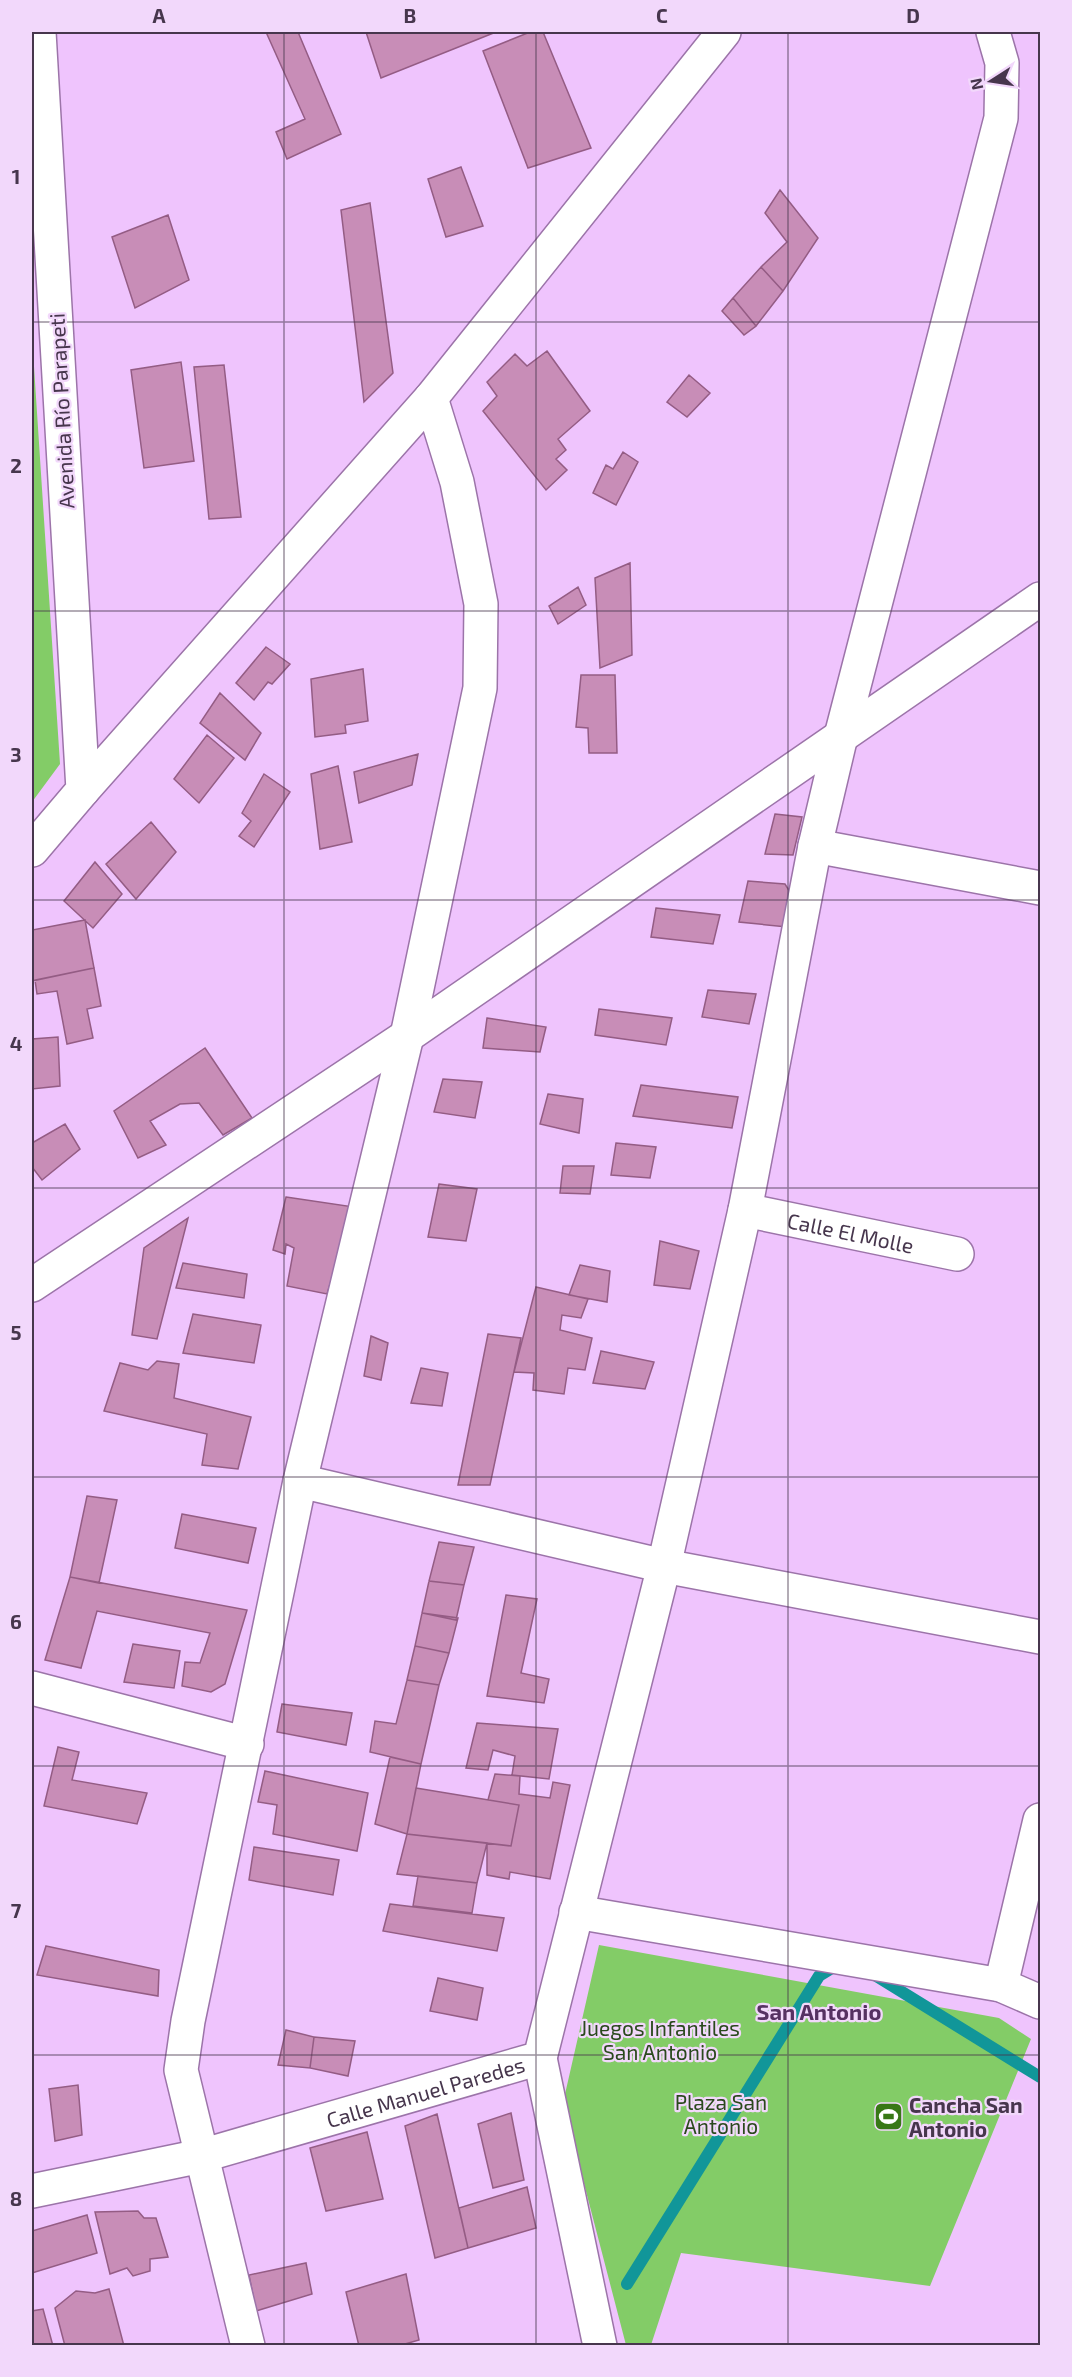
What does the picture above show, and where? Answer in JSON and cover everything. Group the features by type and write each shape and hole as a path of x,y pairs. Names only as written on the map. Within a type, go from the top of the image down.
{"street":[{"name":"Avenida Río Parapeti","path":"39,32 82,790"},
{"path":"32,850 82,790 431,398 724,32"},
{"name":"Calle Manuel Paredes","path":"32,2191 201,2156 540,2058 664,1566 745,1210 816,846 841,736 1001,118 1002,63 993,32"},
{"path":"248,2346 181,2070 188,2020 300,1481 407,1036 480,688 481,604 457,482 431,398"},
{"path":"32,1285 407,1036 1041,599"},
{"path":"816,846 1041,888"},
{"name":"Calle El Molle","path":"745,1210 957,1254"},
{"path":"300,1481 664,1566 1041,1637"},
{"path":"32,1688 247,1744"},
{"path":"1001,1985 1041,1820"},
{"path":"576,1912 1001,1985 1041,2002"},
{"path":"540,2058 600,2346"}],"green space":[{"path":"32,336 60,764 32,802"},
{"name":"Plaza San Antonio","path":"599,1945 999,2018 1031,2039 930,2286 681,2253 651,2345 626,2345 563,2103"}],"building":[{"path":"266,32 298,32 341,134 287,159 276,132 305,119"},
{"path":"366,32 496,32 381,78"},
{"path":"530,32 543,32 591,148 528,168 483,51"},
{"path":"461,167 483,226 446,237 428,179"},
{"path":"780,190 818,238 783,291 761,267 787,242 765,213"},
{"path":"370,203 393,373 364,402 341,210"},
{"path":"168,215 189,280 135,308 112,237"},
{"path":"761,267 783,291 756,326 733,298"},
{"path":"733,298 756,326 744,335 722,311"},
{"path":"547,351 590,411 558,439 566,450 556,459 567,470 546,490 483,411 497,396 487,382 515,354 527,366"},
{"path":"181,362 194,461 144,468 131,370"},
{"path":"224,365 241,517 209,519 194,367"},
{"path":"689,375 710,393 687,417 667,402"},
{"path":"623,452 638,462 616,505 593,493 606,465 613,469"},
{"path":"630,563 632,655 600,668 595,578"},
{"path":"578,587 586,605 558,624 549,606"},
{"path":"266,647 290,664 272,684 268,682 254,700 236,683"},
{"path":"363,669 368,721 345,725 346,733 315,737 311,679"},
{"path":"581,675 615,675 617,753 589,753 588,728 576,727"},
{"path":"220,693 261,733 245,760 200,723"},
{"path":"207,735 234,758 199,803 174,779"},
{"path":"418,754 412,785 359,803 354,772"},
{"path":"338,766 352,842 320,849 311,774"},
{"path":"264,774 290,792 254,847 239,836 251,821 242,813"},
{"path":"775,814 802,817 793,855 765,854"},
{"path":"151,822 176,852 136,899 106,864"},
{"path":"95,862 122,894 93,928 64,901"},
{"path":"748,881 785,884 793,897 787,927 739,922"},
{"path":"656,908 720,915 713,944 651,937"},
{"path":"85,920 94,968 32,981 32,930"},
{"path":"94,968 101,1006 87,1009 93,1038 67,1044 57,991 37,994 35,980"},
{"path":"708,990 756,994 749,1024 702,1017"},
{"path":"599,1009 672,1018 666,1045 595,1035"},
{"path":"487,1018 546,1027 540,1052 483,1048"},
{"path":"58,1037 60,1086 32,1089 32,1039"},
{"path":"205,1048 252,1118 223,1135 199,1103 180,1104 150,1121 166,1145 138,1158 114,1111"},
{"path":"443,1079 482,1082 475,1118 434,1112"},
{"path":"641,1085 738,1097 732,1128 633,1116"},
{"path":"548,1094 583,1099 579,1133 540,1124"},
{"path":"65,1124 80,1149 42,1180 32,1167 32,1143"},
{"path":"616,1143 656,1147 650,1178 611,1175"},
{"path":"563,1166 594,1166 590,1194 560,1193"},
{"path":"439,1184 477,1189 466,1241 428,1237"},
{"path":"286,1197 354,1207 327,1294 287,1286 294,1248 286,1244 285,1254 273,1250"},
{"path":"188,1218 157,1339 132,1335 144,1248"},
{"path":"660,1241 699,1251 690,1289 654,1285"},
{"path":"183,1263 247,1274 244,1298 176,1288"},
{"path":"580,1265 610,1271 607,1302 569,1295"},
{"path":"536,1287 588,1299 581,1318 562,1315 560,1330 592,1338 585,1370 568,1368 564,1394 533,1390 534,1373 514,1372"},
{"path":"193,1314 261,1325 254,1363 183,1353"},
{"path":"488,1334 521,1338 490,1485 458,1485"},
{"path":"371,1336 388,1343 381,1380 364,1376"},
{"path":"601,1351 654,1362 645,1389 593,1383"},
{"path":"157,1361 179,1364 174,1398 251,1417 238,1469 202,1465 207,1434 104,1411 120,1363 148,1370"},
{"path":"421,1368 448,1373 442,1406 411,1403"},
{"path":"87,1496 117,1500 99,1583 70,1577"},
{"path":"182,1514 256,1528 248,1563 175,1548"},
{"path":"439,1542 474,1547 464,1585 429,1581"},
{"path":"70,1577 247,1610 225,1684 211,1692 182,1686 185,1662 200,1663 210,1633 97,1611 81,1668 45,1660"},
{"path":"429,1581 464,1585 456,1620 422,1613"},
{"path":"506,1595 537,1599 521,1673 549,1679 544,1703 487,1696"},
{"path":"422,1613 458,1618 449,1653 415,1646"},
{"path":"133,1644 180,1651 174,1688 124,1682"},
{"path":"415,1646 449,1653 439,1685 407,1680"},
{"path":"407,1680 439,1685 421,1764 370,1752 375,1721 396,1724"},
{"path":"282,1704 352,1713 346,1745 277,1732"},
{"path":"477,1723 558,1729 549,1779 512,1775 515,1756 493,1750 488,1770 466,1768"},
{"path":"58,1747 79,1752 72,1780 147,1793 137,1824 44,1806"},
{"path":"390,1757 421,1764 407,1834 375,1824"},
{"path":"265,1771 368,1793 357,1851 273,1834 277,1805 258,1802"},
{"path":"495,1774 520,1776 519,1794 550,1798 553,1782 570,1785 550,1879 510,1872 509,1879 487,1875 487,1843 511,1846 519,1805 488,1800"},
{"path":"416,1788 519,1805 511,1846 407,1834"},
{"path":"407,1834 487,1843 477,1883 397,1874"},
{"path":"254,1847 339,1860 333,1895 249,1880"},
{"path":"418,1876 477,1883 472,1913 413,1906"},
{"path":"390,1904 504,1918 497,1951 383,1931"},
{"path":"46,1946 159,1970 158,1996 37,1975"},
{"path":"438,1978 483,1988 477,2020 430,2011"},
{"path":"286,2030 314,2037 310,2068 278,2065"},
{"path":"314,2037 355,2041 348,2076 310,2068"},
{"path":"78,2085 82,2135 55,2141 49,2089"},
{"path":"511,2113 524,2180 493,2188 478,2124"},
{"path":"437,2114 468,2248 435,2258 405,2126"},
{"path":"367,2132 383,2199 326,2211 310,2148"},
{"path":"527,2187 536,2228 468,2248 459,2208"},
{"path":"138,2211 144,2218 156,2218 168,2257 150,2259 150,2271 133,2276 127,2268 110,2274 95,2212"},
{"path":"87,2215 97,2253 32,2273 32,2231"},
{"path":"306,2263 312,2294 256,2311 249,2275"},
{"path":"406,2274 419,2340 398,2346 359,2346 346,2292"},
{"path":"109,2289 124,2346 65,2346 55,2308 76,2291 95,2293"},
{"path":"43,2309 53,2346 32,2346 32,2311"}],"waterway":[{"path":"627,2284 819,1976 832,1968 841,1968"},
{"path":"873,1974 1040,2077"}],"place":[{"name":"Cancha San Antonio","path":"888,2116"}],"district":[{"name":"San Antonio","path":"819,2011"}],"park label":[{"name":"Juegos Infantiles San Antonio","path":"660,2039"}]}
